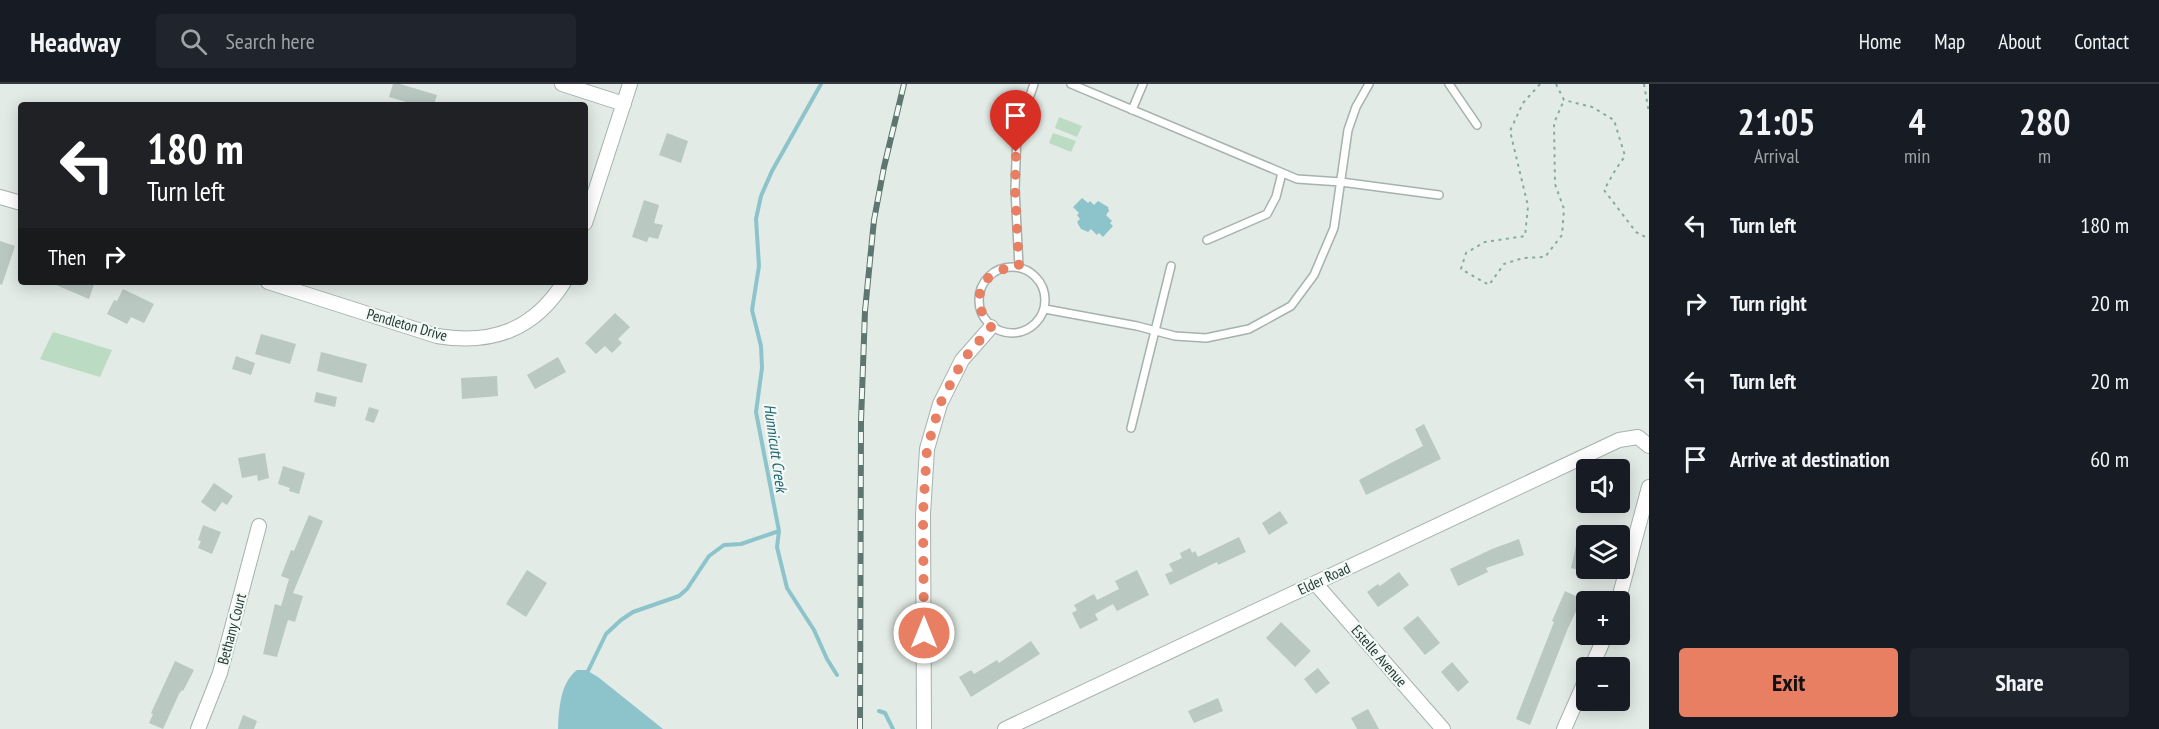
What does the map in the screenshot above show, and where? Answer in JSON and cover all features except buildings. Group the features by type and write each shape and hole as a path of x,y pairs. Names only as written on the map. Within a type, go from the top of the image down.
{"street":[{"path":"562,84 624,104"},
{"path":"588,214 630,84"},
{"path":"0,197 18,202"},
{"name":"Pendleton Drive","path":"277,285 438,336 477,339 495,336 531,320 544,309 562,285"},
{"path":"924,729 923,514 927,449 940,404 963,360 991,327"},
{"name":"Elder Road","path":"1005,729 1619,440 1632,436 1646,443"},
{"path":"1620,591 1649,487"},
{"name":"Bethany Court","path":"198,729 220,673 259,526"},
{"name":"Estelle Avenue","path":"1315,583 1443,729"},
{"path":"1564,729 1576,702"}],"lane":[{"path":"1019,267 1015,189 1017,133 1034,84"},
{"path":"1071,84 1297,179 1341,182 1439,195"},
{"path":"1132,110 1143,84"},
{"path":"1045,309 1175,336 1206,338 1249,329 1291,306 1314,275 1334,228 1348,130 1356,107 1369,84"},
{"path":"1449,84 1477,125"},
{"path":"1207,240 1267,213 1276,197 1282,173"},
{"path":"1131,428 1171,266"},
{"path":"1019,267 1038,278 1044,288 1045,309 1033,327 1012,334 1001,332 991,327 984,318 979,297 988,277 997,270 1019,267"}],"path":[{"path":"1540,84 1523,103 1510,131 1528,206 1525,236 1485,242 1466,253 1461,269 1489,285 1504,264 1523,258 1545,257 1562,236 1564,208 1555,184 1554,123 1564,100"},
{"path":"1556,84 1564,100 1593,107 1614,120 1625,156 1604,190 1636,232 1649,239"},
{"path":"1644,84 1649,113"}],"green space":[{"path":"1059,117 1082,126 1077,137 1055,128"},
{"path":"1053,133 1076,141 1071,152 1049,143"},
{"path":"53,332 112,350 100,377 40,359"}],"water":[{"path":"1082,198 1088,203 1090,201 1094,205 1098,201 1108,207 1109,211 1106,215 1112,221 1110,223 1113,226 1103,237 1091,229 1088,232 1081,229 1077,222 1080,219 1077,215 1079,213 1073,207"},
{"path":"577,670 586,670 598,677 663,729 558,729 564,689 571,675"}],"waterway":[{"name":"Hunnicutt Creek","path":"821,84 772,171 761,196 756,219 759,266 752,310 761,346 762,368 756,412 779,531 777,547 787,588 814,630 837,675"},
{"path":"588,671 606,634 621,620 633,612 679,596 687,589 709,556 724,545 741,544 779,531"},
{"path":"879,711 885,713 893,729"}],"railway":[{"path":"860,729 861,421 865,311 874,220 904,84"}],"route":[{"path":"924,633 923,514 927,449 940,404 963,360 991,327 980,308 979,297 982,286 997,270 1019,267 1015,189 1016,152"}]}
